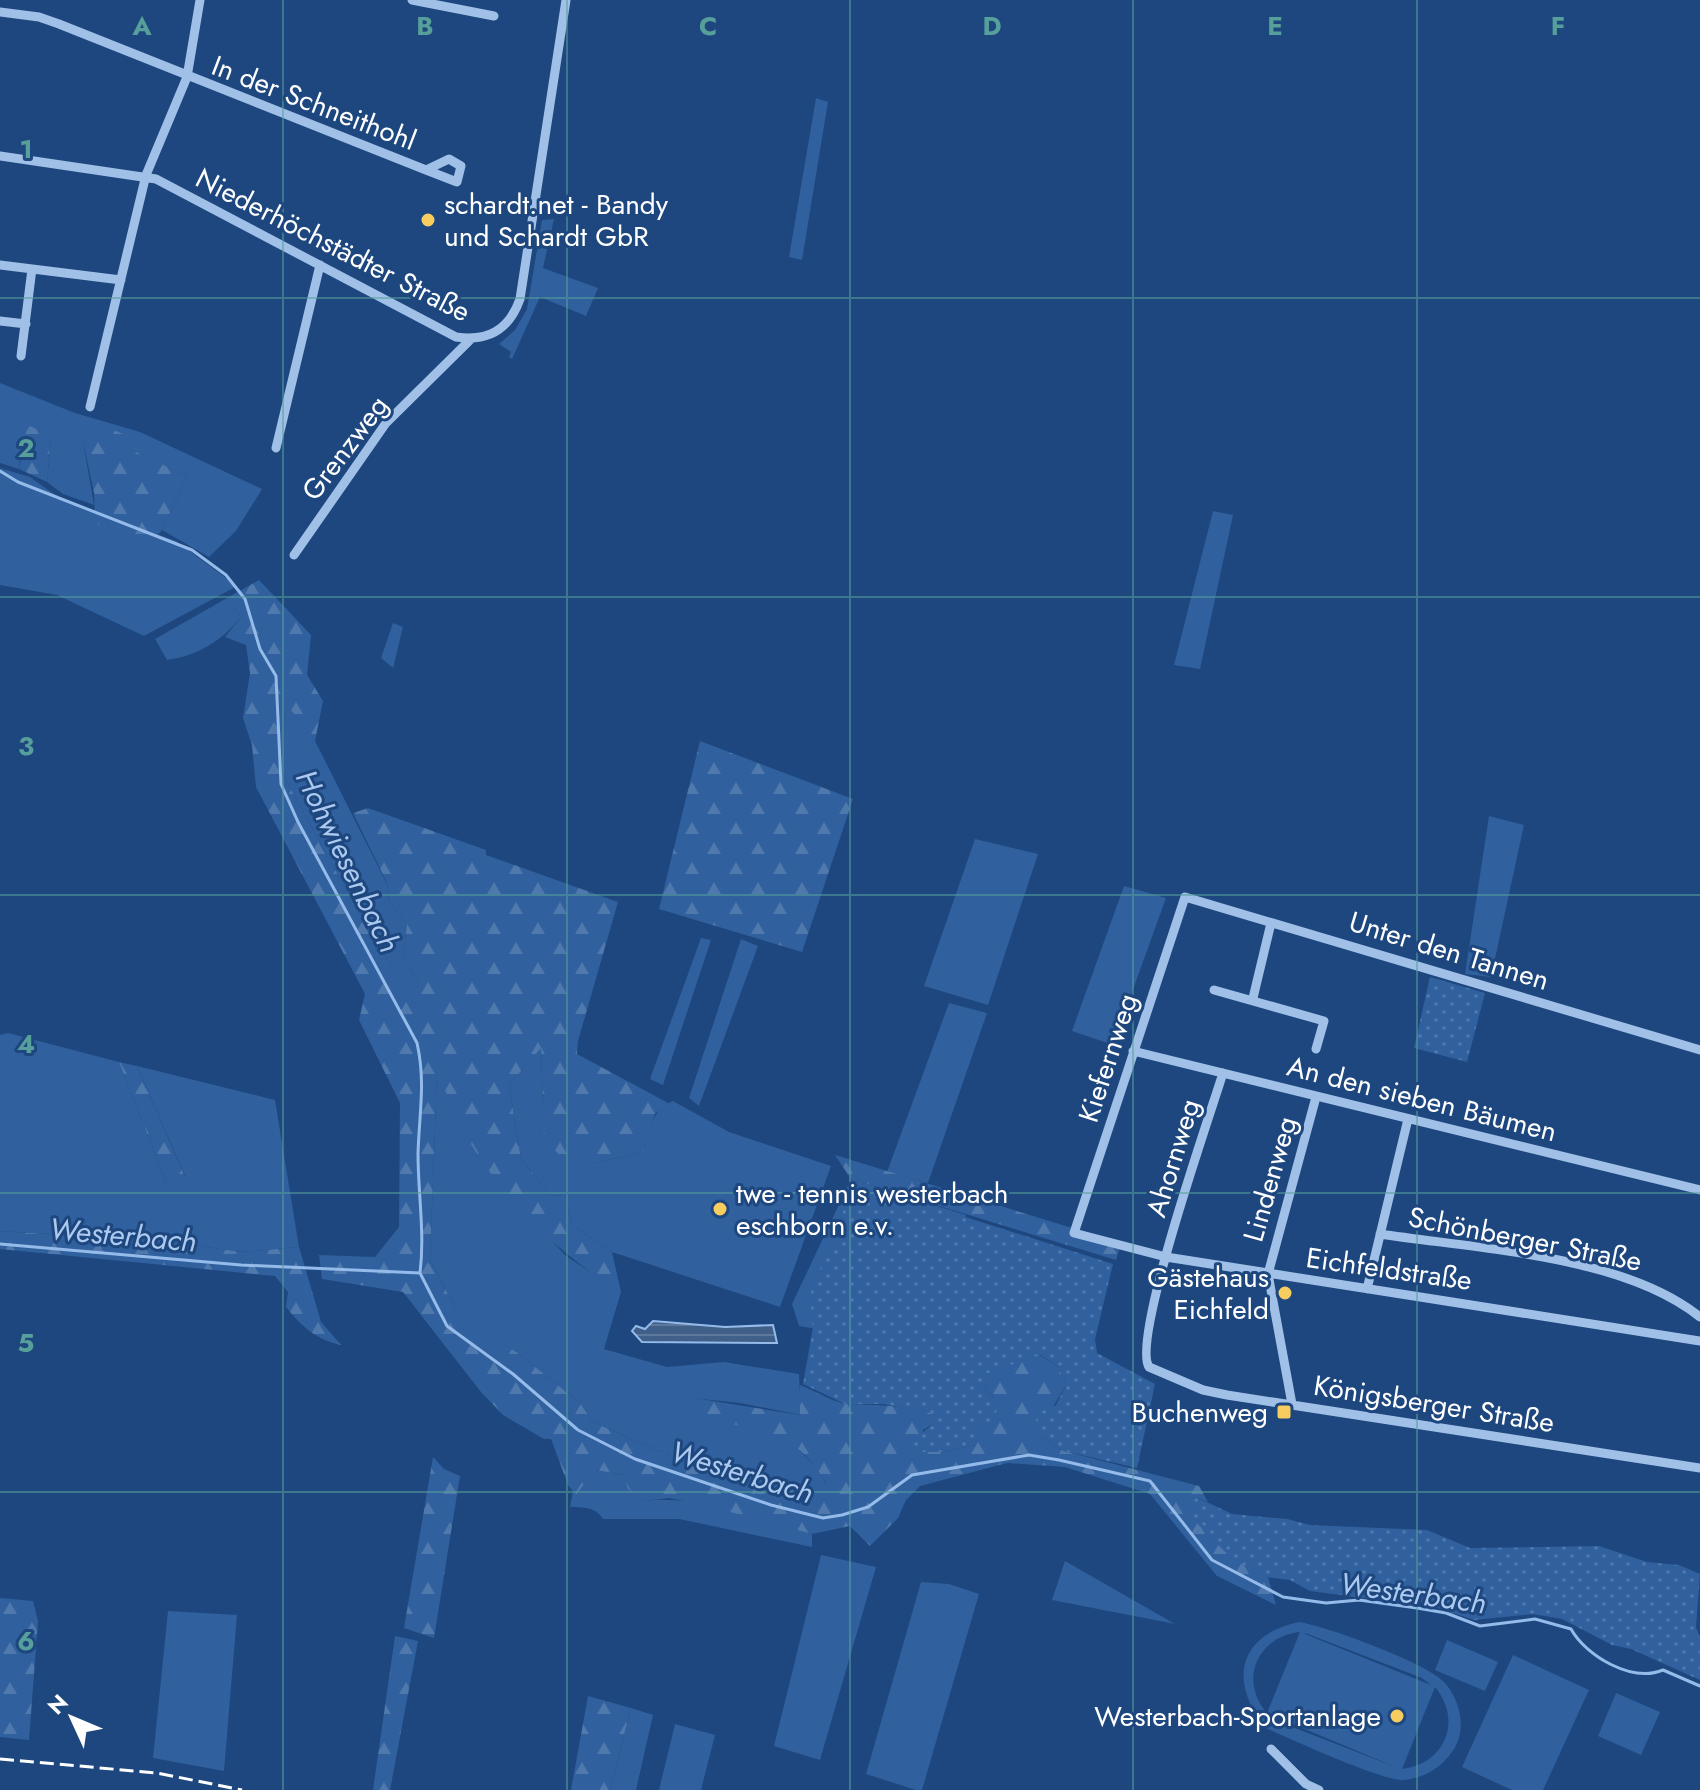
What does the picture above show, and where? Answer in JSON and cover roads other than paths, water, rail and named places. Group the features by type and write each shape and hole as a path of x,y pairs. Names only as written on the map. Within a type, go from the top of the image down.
{"street":[{"path":"90,407 146,175 187,77 200,0"},
{"path":"412,0 494,16"},
{"name":"Niederhöchstädter Straße","path":"0,156 146,175 456,337 471,339 497,332 515,314 520,299 566,0"},
{"name":"In der Schneithohl","path":"0,12 39,17 426,170"},
{"path":"0,265 121,280"},
{"path":"276,448 320,265"},
{"path":"21,356 32,269"},
{"path":"0,321 26,324"},
{"name":"Grenzweg","path":"294,555 386,423 471,339"},
{"name":"Unter den Tannen","path":"1185,897 1700,1050"},
{"name":"Kiefernweg","path":"1074,1233 1185,897"},
{"path":"1253,998 1271,923"},
{"path":"1214,990 1253,998 1324,1021 1316,1049"},
{"name":"An den sieben Bäumen","path":"1133,1051 1700,1190"},
{"name":"Ahornweg","path":"1163,1374 1149,1367 1144,1355 1166,1257 1223,1073"},
{"name":"Lindenweg","path":"1268,1274 1316,1097"},
{"path":"1367,1289 1408,1119"},
{"name":"Eichfeldstraße","path":"1074,1233 1166,1257 1700,1341"},
{"name":"Schönberger Straße","path":"1380,1234 1621,1274 1680,1301 1700,1317"},
{"path":"1268,1274 1292,1404"},
{"name":"Königsberger Straße","path":"1163,1374 1227,1395 1700,1468"},
{"path":"1271,1749 1306,1784 1319,1790"}],"waterway":[{"name":"Hohwiesenbach","path":"0,471 18,482 192,550 226,575 245,599 260,649 276,676 281,784 298,822 417,1043 422,1085 418,1154 422,1228 420,1273"},
{"name":"Westerbach","path":"0,1244 241,1265 420,1273 447,1326 513,1374 578,1430 635,1459 771,1505 823,1518 868,1507 912,1475 1029,1455 1059,1460 1150,1481 1212,1560 1283,1597 1326,1603 1359,1600 1417,1608 1446,1613 1480,1626 1535,1619 1571,1629 1587,1649 1624,1670 1638,1673 1663,1670 1700,1686"}],"railway":[{"path":"0,1759 157,1773 242,1790"}],"place":[{"name":"schardt.net - Bandy und Schardt GbR","path":"428,220"},
{"name":"twe - tennis westerbach eschborn e.v.","path":"720,1209"},
{"name":"Gästehaus Eichfeld","path":"1285,1293"},
{"name":"Buchenweg","path":"1284,1412"},
{"name":"Westerbach-Sportanlage","path":"1397,1716"}]}
